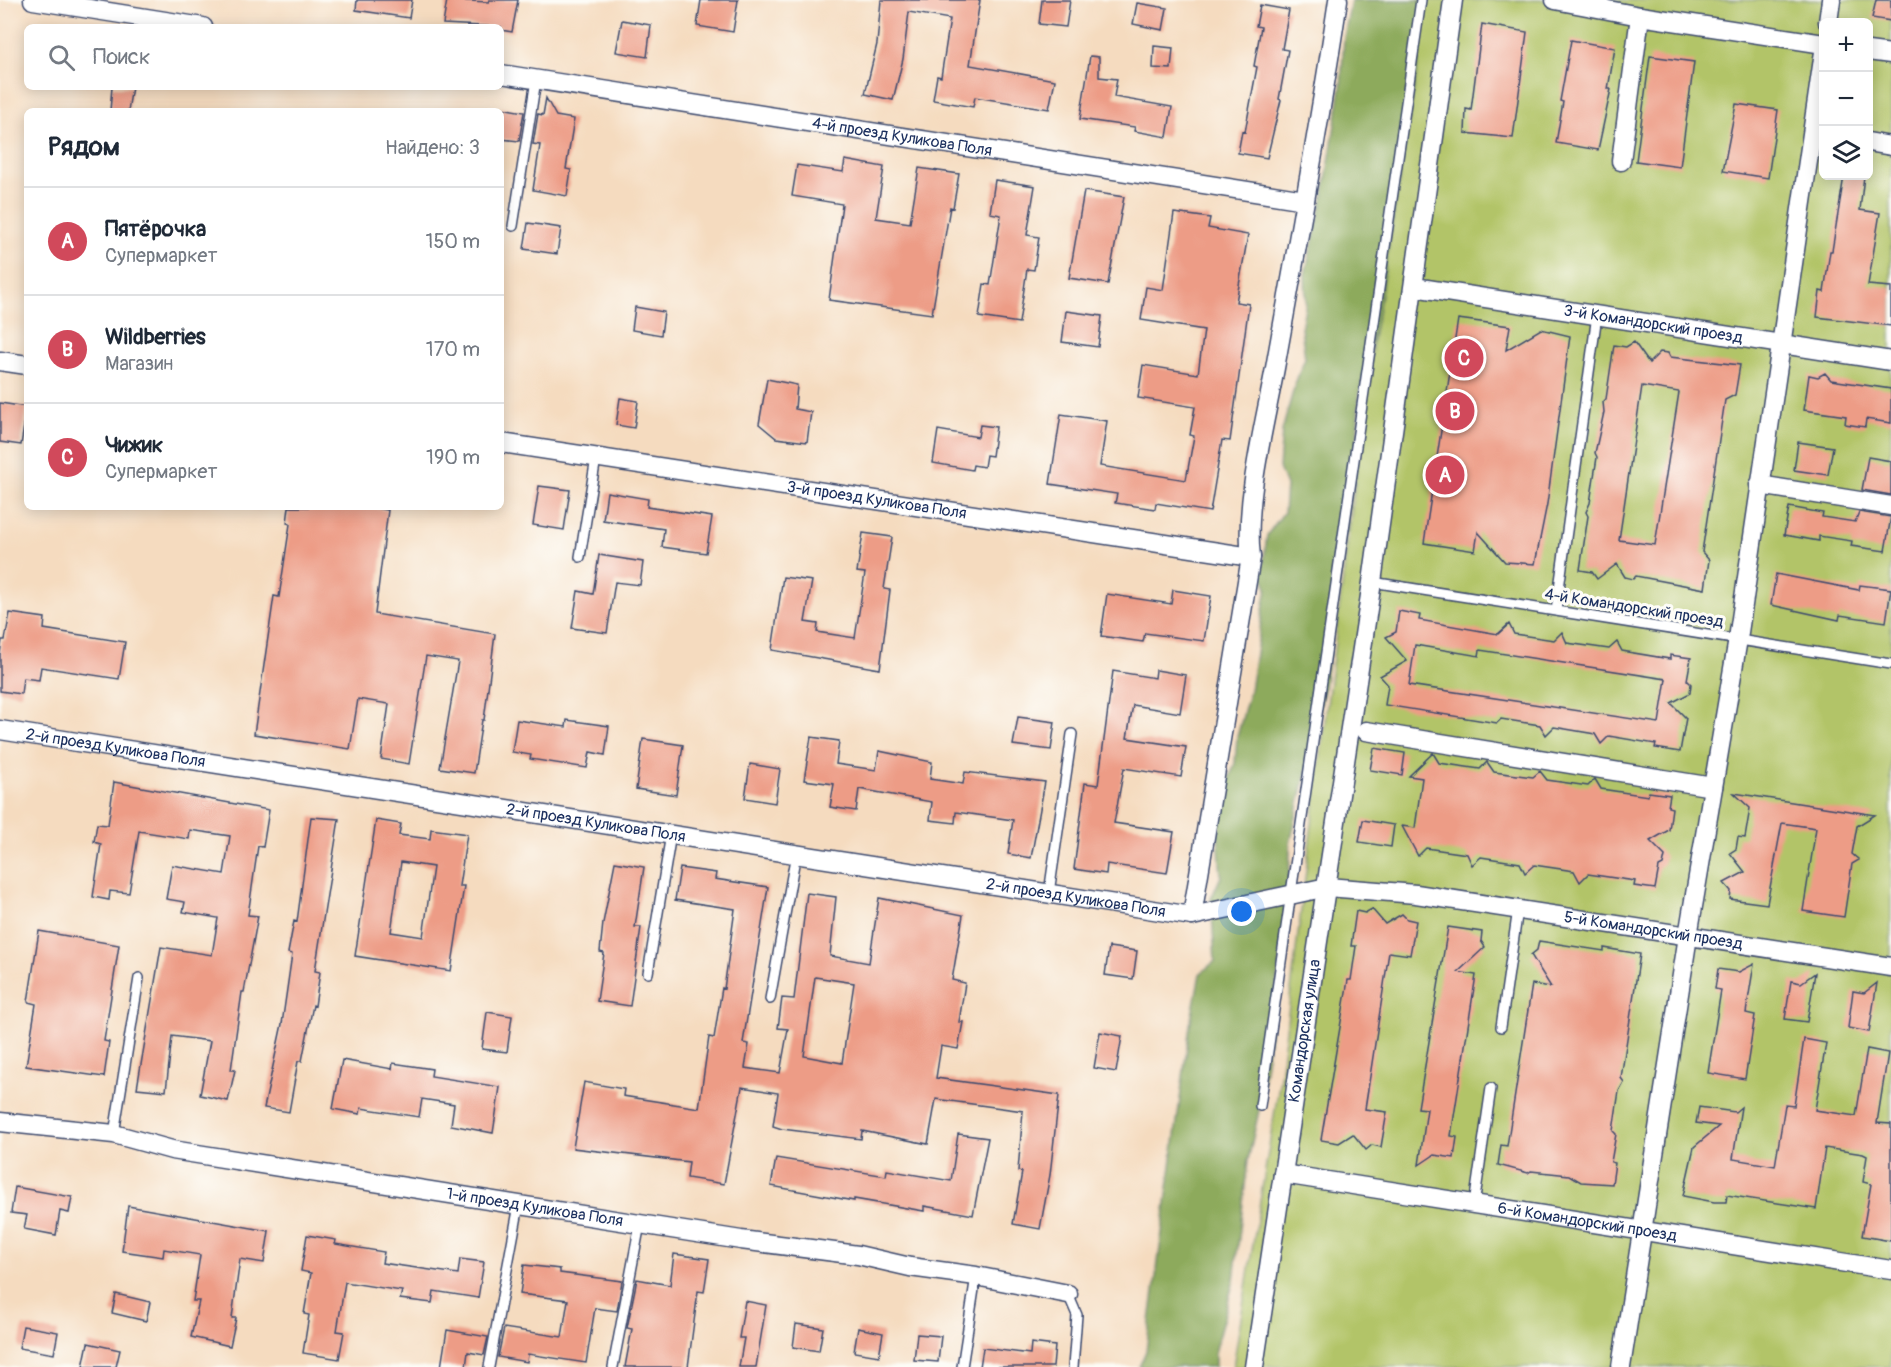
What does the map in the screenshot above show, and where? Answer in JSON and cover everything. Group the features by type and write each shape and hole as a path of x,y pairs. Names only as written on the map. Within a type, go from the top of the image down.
{"street":[{"path":"33,0 184,24"},
{"path":"1192,916 1251,557 1248,535 1259,456 1305,200 1314,163 1338,0"},
{"name":"Командорская улица","path":"1254,1367 1372,582 1453,0"},
{"path":"1555,0 1640,16 1819,43"},
{"path":"1829,18 1831,0"},
{"path":"1621,161 1640,16"},
{"path":"1873,52 1891,54"},
{"path":"1621,1367 1688,936 1738,639 1781,344 1818,134 1823,72"},
{"name":"4-й проезд Куликова Поля","path":"504,75 1305,200"},
{"path":"1873,143 1891,146"},
{"name":"3-й Командорский проезд","path":"1414,287 1891,362"},
{"path":"0,361 24,365"},
{"name":"3-й проезд Куликова Поля","path":"504,443 1251,557"},
{"path":"1759,485 1891,506"},
{"name":"2-й проезд Куликова Поля","path":"0,730 1192,916"},
{"path":"1366,731 1713,787"},
{"name":"5-й Командорский проезд","path":"1192,916 1289,893 1327,887 1416,894 1891,967"},
{"name":"1-й проезд Куликова Поля","path":"0,1122 114,1134 172,1150 640,1224 858,1255 910,1267 976,1276 1068,1294"},
{"name":"6-й Командорский проезд","path":"1283,1174 1891,1270"}],"lane":[{"path":"1260,1106 1289,893 1421,0"},
{"path":"513,226 536,80"},
{"path":"1556,610 1597,315"},
{"path":"580,558 596,458"},
{"name":"4-й Командорский проезд","path":"1372,582 1891,664"},
{"path":"1049,893 1072,734"},
{"path":"648,973 671,834"},
{"path":"770,999 796,853"},
{"path":"1501,1027 1518,909"},
{"path":"114,1134 139,978"},
{"path":"1474,1205 1491,1088"},
{"path":"489,1367 519,1205"},
{"path":"613,1367 640,1224"},
{"path":"962,1367 976,1276"},
{"path":"1068,1294 1077,1315 1073,1367"}],"green space":[{"path":"1351,0 1425,0 1420,52 1378,313 1359,394 1357,452 1323,696 1290,844 1289,893 1260,1106 1248,1160 1234,1280 1215,1349 1215,1367 1139,1367 1146,1351 1190,1025 1200,974 1215,961 1211,899 1221,876 1218,835 1225,791 1235,763 1237,737 1250,690 1267,588 1262,574 1267,535 1284,512 1286,486 1279,468 1282,431 1305,358 1301,328 1306,302 1305,274 1323,199 1341,87 1344,37"},
{"path":"1416,0 1891,0 1891,1367 1233,1367 1279,1085"}],"building":[{"path":"357,0 412,0 409,18 356,10"},
{"path":"447,0 489,2 489,0 518,0 512,32 504,31 504,24 443,24"},
{"path":"701,0 738,0 733,32 697,26"},
{"path":"881,0 980,0 970,65 1055,80 1049,109 975,97 973,107 933,100 937,76 941,77 950,19 909,12 903,59 893,100 865,94 877,44"},
{"path":"1042,0 1070,0 1066,27 1039,24"},
{"path":"1876,0 1891,0 1891,21 1872,18"},
{"path":"1137,3 1167,8 1163,30 1133,24"},
{"path":"1260,5 1289,10 1282,49 1288,50 1279,99 1281,100 1267,158 1238,153 1242,131 1245,132 1257,67 1254,66 1261,27 1256,26"},
{"path":"622,20 651,25 647,57 616,52"},
{"path":"1482,24 1527,32 1513,138 1465,133 1466,109 1471,110"},
{"path":"1571,40 1615,48 1608,89 1611,89 1598,150 1556,143 1563,102 1560,101"},
{"path":"1154,46 1173,48 1171,69 1153,68"},
{"path":"1090,56 1099,57 1099,77 1117,79 1114,97 1172,107 1167,137 1134,131 1135,127 1080,119"},
{"path":"1650,56 1694,62 1680,167 1636,161"},
{"path":"112,90 132,90 128,108 110,108"},
{"path":"546,98 556,116 574,119 566,169 571,170 567,196 533,190 540,145 533,144 538,114 543,115"},
{"path":"1736,104 1778,110 1768,178 1723,171"},
{"path":"504,109 524,112 519,141 504,139"},
{"path":"845,160 884,167 876,218 910,223 919,168 959,174 953,208 950,207 932,314 829,300 842,204 792,196 797,165 843,172"},
{"path":"995,180 1035,186 1027,235 1039,237 1034,270 1027,269 1019,323 979,317 984,284 990,285 1001,215 990,213"},
{"path":"1843,180 1864,180 1860,210 1880,213 1868,285 1891,287 1891,326 1817,317 1820,291 1824,292 1830,251 1832,251"},
{"path":"1084,191 1124,197 1108,284 1069,278"},
{"path":"1174,213 1210,218 1208,228 1248,235 1236,302 1249,304 1230,441 1222,440 1210,512 1156,503 1155,509 1115,503 1117,494 1050,484 1061,414 1107,421 1100,466 1186,480 1194,436 1190,435 1195,407 1138,398 1143,365 1198,374 1204,330 1141,320 1146,287 1163,290"},
{"path":"528,223 561,228 557,254 524,249"},
{"path":"635,307 664,312 661,335 632,330"},
{"path":"1066,311 1102,316 1098,347 1062,342"},
{"path":"1458,319 1510,326 1506,350 1541,329 1570,336 1547,504 1535,564 1505,562 1478,532 1475,551 1424,543"},
{"path":"1634,342 1649,363 1660,352 1668,353 1670,357 1740,365 1735,395 1725,400 1702,552 1709,560 1705,589 1636,576 1633,579 1625,577 1617,564 1597,579 1592,572 1580,570 1588,516 1586,512 1590,503 1597,457 1595,453 1614,345 1626,347","holes":["1642,386 1679,392 1655,545 1619,540"]},
{"path":"1825,373 1831,380 1891,389 1891,423 1866,419 1865,427 1845,424 1846,416 1804,410 1809,375 1818,377"},
{"path":"767,379 797,385 795,409 811,412 807,442 776,438 759,424"},
{"path":"620,398 638,401 634,428 616,425"},
{"path":"0,403 24,407 21,445 0,442"},
{"path":"980,425 996,427 992,456 986,455 984,467 973,465 972,470 933,463 938,430 978,437"},
{"path":"1798,442 1833,447 1828,475 1794,470"},
{"path":"1868,457 1891,461 1891,495 1862,490"},
{"path":"539,486 570,490 564,530 533,525"},
{"path":"607,492 648,499 647,507 712,517 706,553 662,547 664,529 603,520"},
{"path":"1789,507 1823,513 1822,517 1855,522 1859,512 1891,517 1885,551 1851,546 1852,541 1819,536 1819,541 1784,535"},
{"path":"289,510 388,510 375,614 495,634 484,720 482,720 474,773 440,768 458,661 426,656 409,764 381,759 389,704 358,699 350,749 254,734 274,596 279,597 290,524 287,523"},
{"path":"863,533 892,537 884,589 890,590 880,669 772,650 783,577 812,581 805,622 818,624 817,632 855,638 865,573 857,572"},
{"path":"599,555 643,562 640,585 615,582 607,633 572,628 578,591 593,594"},
{"path":"1776,574 1859,590 1860,585 1891,589 1886,622 1840,615 1839,620 1771,605"},
{"path":"1173,590 1211,596 1204,641 1145,633 1143,642 1101,636 1107,594 1171,604"},
{"path":"1399,611 1420,615 1419,620 1498,634 1509,624 1514,634 1554,640 1562,632 1567,643 1609,649 1617,642 1622,651 1670,659 1670,655 1691,658 1687,680 1691,684 1690,693 1671,703 1686,718 1680,752 1655,748 1656,744 1609,736 1601,744 1595,734 1554,727 1546,735 1540,725 1501,719 1497,723 1385,705 1388,685 1380,676 1407,661 1386,637 1396,632","holes":["1415,645 1479,656 1480,650 1666,679 1659,723 1409,685"]},
{"path":"10,613 45,618 44,629 125,642 119,679 41,667 39,680 23,678 21,694 0,691 0,654"},
{"path":"1156,670 1186,675 1180,713 1133,705 1127,738 1186,747 1181,777 1124,768 1114,823 1174,832 1167,873 1107,864 1106,874 1074,869 1085,783 1098,785 1113,671 1155,678"},
{"path":"1018,717 1055,722 1051,750 1013,745"},
{"path":"517,720 566,727 567,720 609,726 605,755 590,752 587,768 530,759 531,755 512,752"},
{"path":"811,737 839,741 836,764 876,770 879,751 932,762 930,779 963,784 965,772 1045,782 1031,858 1008,854 1013,820 956,812 955,823 930,820 932,802 859,789 856,811 830,807 834,784 804,780"},
{"path":"643,739 683,745 676,795 636,789"},
{"path":"1374,748 1405,753 1402,775 1370,770"},
{"path":"1433,753 1439,763 1480,769 1487,762 1494,772 1533,777 1540,771 1547,780 1588,786 1595,779 1601,789 1648,796 1649,792 1670,795 1668,807 1672,808 1669,830 1650,841 1665,856 1663,865 1659,867 1655,889 1634,886 1635,881 1588,874 1580,882 1574,871 1534,865 1525,873 1520,863 1481,857 1472,865 1467,854 1426,848 1418,856 1402,826 1415,828 1422,778 1409,776"},
{"path":"750,764 780,769 775,803 745,798"},
{"path":"114,782 269,810 263,847 258,846 248,915 258,916 244,992 242,992 231,1070 235,1070 228,1101 200,1095 210,1041 172,1036 166,1091 137,1088 161,947 212,955 218,918 183,912 185,902 166,899 172,865 224,874 230,836 190,830 189,839 139,831 129,893 110,891 109,900 93,897 101,844 94,842 97,824 108,825"},
{"path":"1734,793 1875,815 1857,826 1852,854 1859,860 1852,864 1844,917 1803,911 1816,828 1782,823 1767,904 1730,899 1731,891 1724,883 1745,872 1730,853 1736,849 1738,837 1745,838 1750,808"},
{"path":"311,817 339,819 315,971 320,972 315,1006 313,1005 302,1061 298,1061 289,1112 264,1108 282,1024 292,954 288,953 294,921 297,922"},
{"path":"376,820 401,824 399,835 430,839 431,829 467,834 459,886 464,886 451,971 355,956","holes":["401,862 433,867 423,937 391,932"]},
{"path":"1363,820 1394,825 1391,847 1359,842"},
{"path":"615,862 644,867 635,927 641,927 630,1006 597,1001 604,953 600,952 603,923"},
{"path":"680,868 716,873 715,879 768,887 743,1043 749,1044 745,1068 780,1073 788,1029 778,1028 782,998 794,999 807,893 836,897 830,956 869,963 879,898 963,915 952,980 965,983 959,1022 963,1022 958,1049 941,1046 936,1078 1059,1095 1050,1175 1040,1229 1013,1224 1022,1172 1018,1171 1023,1111 936,1099 928,1144 862,1131 861,1139 773,1126 778,1093 742,1087 724,1184 687,1178 689,1162 573,1148 584,1082 624,1089 623,1096 699,1108 709,1037 714,1038 722,988 724,989 735,909 675,900","holes":["815,977 854,983 842,1063 804,1056"]},
{"path":"1372,909 1385,924 1402,914 1407,919 1416,921 1410,955 1389,952 1365,1109 1387,1112 1381,1147 1372,1145 1366,1150 1353,1134 1339,1143 1321,1140 1348,980 1351,980 1356,946 1351,946 1356,911 1365,913"},
{"path":"1448,927 1482,932 1481,941 1485,947 1458,972 1476,975 1451,1136 1457,1137 1454,1158 1434,1155 1419,1165 1427,1109 1418,1108"},
{"path":"39,931 119,945 104,1041 109,1042 104,1077 26,1066 36,1004 28,1002"},
{"path":"1539,941 1640,954 1621,1078 1624,1082 1619,1091 1613,1131 1616,1134 1611,1162 1615,1163 1612,1184 1581,1182 1569,1175 1531,1171 1528,1173 1498,1165 1501,1145 1507,1146 1532,984 1551,987 1531,955 1537,950"},
{"path":"1109,947 1137,951 1133,979 1105,975"},
{"path":"1754,964 1746,1013 1755,1015 1745,1079 1708,1073 1721,990 1715,989 1718,969 1739,972"},
{"path":"1815,973 1807,1022 1785,1019 1791,981 1801,983"},
{"path":"1877,983 1869,1032 1848,1028 1853,991 1864,993"},
{"path":"487,1012 512,1016 507,1052 482,1049"},
{"path":"1100,1032 1122,1036 1116,1072 1094,1068"},
{"path":"1804,1039 1826,1043 1815,1110 1856,1116 1867,1049 1888,1053 1877,1123 1891,1124 1891,1241 1862,1236 1871,1184 1863,1182 1867,1156 1863,1154 1825,1148 1816,1209 1727,1195 1726,1202 1683,1196 1694,1147 1719,1126 1696,1123 1699,1107 1735,1112 1741,1107 1733,1159 1775,1166 1785,1105 1794,1106"},
{"path":"342,1060 392,1069 393,1063 432,1069 431,1076 500,1087 493,1133 451,1125 454,1104 422,1099 419,1117 361,1108 360,1114 333,1109"},
{"path":"958,1134 988,1138 973,1215 924,1206 924,1211 854,1199 854,1201 771,1186 776,1158 886,1176 887,1170 951,1181"},
{"path":"15,1187 72,1197 69,1213 60,1211 56,1235 24,1229 27,1215 11,1213"},
{"path":"128,1206 269,1231 264,1263 240,1259 232,1318 236,1318 230,1346 191,1337 199,1301 193,1301 200,1255 164,1249 163,1257 122,1251"},
{"path":"307,1235 336,1240 335,1244 384,1252 382,1263 458,1274 460,1259 484,1262 478,1298 434,1291 432,1303 400,1299 402,1291 345,1282 337,1331 344,1332 339,1359 303,1353 309,1315 304,1314 311,1273 301,1271"},
{"path":"674,1254 709,1259 704,1292 698,1291 688,1367 625,1367 632,1329 627,1328 637,1279 670,1285"},
{"path":"524,1265 560,1269 560,1273 622,1281 617,1311 595,1308 586,1363 528,1354 527,1362 498,1357 504,1328 562,1337 568,1300 520,1294"},
{"path":"116,1294 150,1302 146,1321 112,1313"},
{"path":"745,1301 766,1305 756,1367 739,1367 744,1338 739,1338"},
{"path":"796,1324 823,1328 819,1351 793,1347"},
{"path":"23,1326 58,1332 54,1354 19,1348"},
{"path":"858,1328 883,1333 879,1356 854,1352"},
{"path":"447,1330 488,1337 484,1355 468,1352 466,1367 441,1367"},
{"path":"917,1334 941,1336 938,1362 914,1360"},
{"path":"88,1343 120,1350 116,1367 83,1367"},
{"path":"1031,1343 1055,1346 1053,1367 980,1367 983,1348 1030,1354"}],"place":[{"name":"Чижик","path":"1464,358"},
{"name":"Wildberries","path":"1455,411"},
{"name":"Пятёрочка","path":"1445,475"}]}
